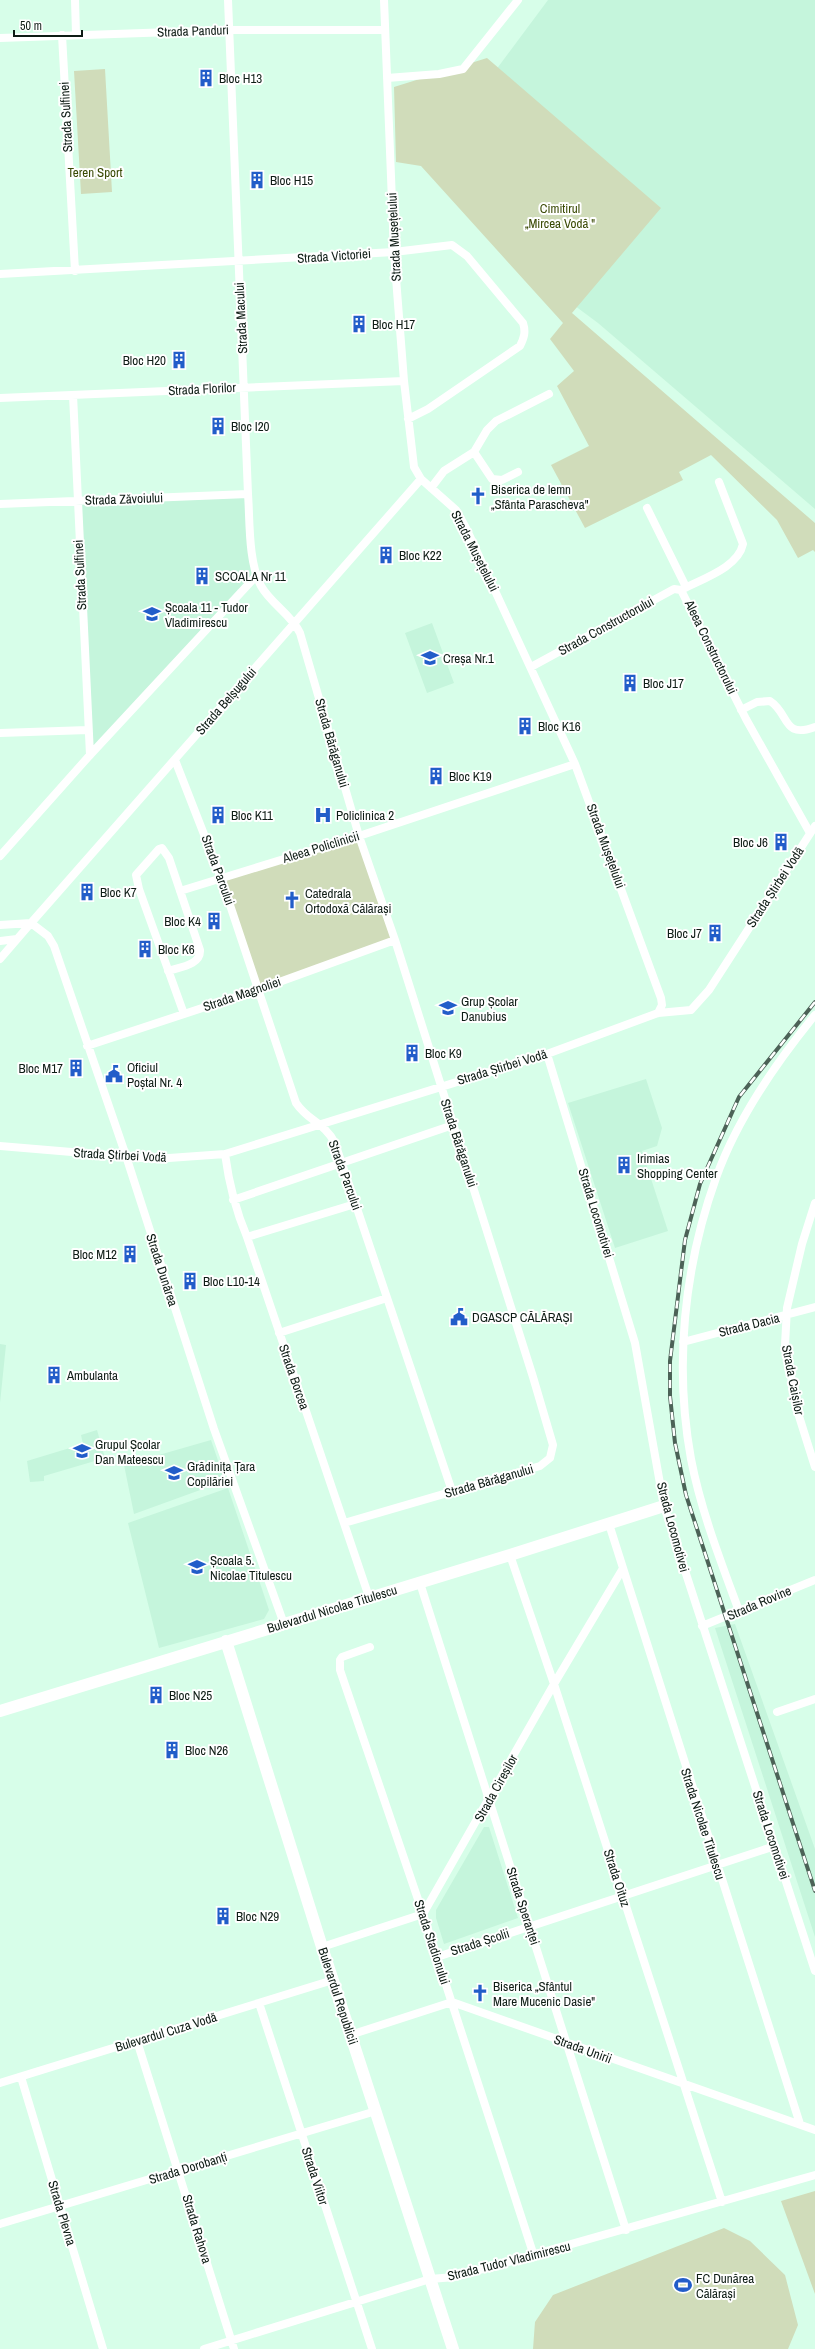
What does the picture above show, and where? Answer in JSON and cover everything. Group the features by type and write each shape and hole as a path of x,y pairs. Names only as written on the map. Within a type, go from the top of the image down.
{"main road":[{"name":"Bulevardul Nicolae Titulescu","path":"0,1711 510,1555 664,1506"},
{"name":"Bulevardul Republicii","path":"226,1641 332,1980 453,2349"}],"street":[{"path":"75,0 76,34"},
{"name":"Strada Macului","path":"228,0 238,262 245,387 248,494 252,551 257,575 265,591 295,622"},
{"name":"Strada Mușețelului","path":"384,0 394,252 404,381 414,467 420,479 456,510 531,667 575,764 661,998 662,1005 658,1013"},
{"path":"387,78 439,74 463,69 518,0"},
{"name":"Strada Panduri","path":"0,38 76,34 229,30 385,30"},
{"name":"Strada Sulfinei","path":"62,35 75,271"},
{"name":"Strada Victoriei","path":"0,274 238,262 394,252 452,245 459,250 523,323 525,330 520,346 428,409 408,419"},
{"name":"Strada Florilor","path":"0,398 404,381"},
{"path":"431,488 444,471 474,452 487,430 496,421 549,394"},
{"name":"Strada Sulfinei","path":"73,395 90,755"},
{"path":"474,452 492,480 502,480 518,472"},
{"name":"Strada Belșugului","path":"0,959 420,479"},
{"name":"Aleea Constructorului","path":"719,482 743,544 741,551 731,563 683,588 741,710 810,833"},
{"name":"Strada Zăvoiului","path":"0,504 248,494"},
{"path":"647,508 683,588"},
{"path":"0,856 90,755 257,575"},
{"name":"Strada Constructorului","path":"531,667 674,589 683,588"},
{"name":"Strada Bărăganului","path":"295,622 300,633 359,836 396,940 533,1377 553,1453 547,1462 540,1466 344,1523"},
{"path":"741,710 757,702 770,701 777,705 787,725 794,730 805,730 815,727"},
{"path":"0,733 88,730"},
{"name":"Strada Parcului","path":"175,760 221,878 260,989 296,1103 308,1118 321,1124 332,1138 342,1163 452,1491"},
{"name":"Aleea Policlinicii","path":"180,891 359,836 575,764"},
{"name":"Strada Știrbei Vodă","path":"0,1146 155,1159 225,1154 547,1054 658,1013 691,1010 701,1000 815,826"},
{"path":"168,971 193,962 200,955 180,891 165,850 158,849 139,872 136,879 168,971 184,1014"},
{"path":"0,925 31,923"},
{"name":"Strada Dunărea","path":"31,923 48,936 54,946 87,1046 126,1156 214,1429 284,1624"},
{"path":"0,941 17,939"},
{"name":"Strada Magnoliei","path":"87,1046 260,989 396,940"},
{"path":"739,1611 702,1503 691,1458 685,1410 683,1342 693,1263 702,1222 716,1177 735,1136 769,1075 815,1015"},
{"name":"Strada Locomotivei","path":"547,1054 636,1343 664,1506 815,1971"},
{"path":"233,1200 453,1125"},
{"name":"Strada Borcea","path":"225,1154 233,1200 247,1237 278,1333 369,1597"},
{"name":"Strada Caișilor","path":"815,1203 797,1262 787,1308 788,1316 785,1345 798,1413 815,1467"},
{"path":"247,1237 356,1204"},
{"path":"278,1333 387,1298"},
{"name":"Strada Dacia","path":"683,1342 788,1316 815,1307"},
{"name":"Strada Nicolae Titulescu","path":"609,1524 622,1570 800,2124"},
{"name":"Strada Oituz","path":"510,1555 554,1684 722,2202"},
{"name":"Strada Cireșilor","path":"423,1914 554,1684 622,1570"},
{"name":"Strada Rovine","path":"702,1626 815,1580"},
{"name":"Strada Speranței","path":"420,1582 626,2230"},
{"name":"Strada Stadionului","path":"370,1648 342,1657 340,1660 340,1670 423,1914 534,2256"},
{"path":"777,1712 815,1699"},
{"name":"Strada Școlii","path":"437,1957 775,1846"},
{"path":"322,1947 423,1914"},
{"name":"Bulevardul Cuza Vodă","path":"0,2084 332,1980"},
{"path":"350,2035 452,2002"},
{"name":"Strada Unirii","path":"452,2002 815,2130"},
{"name":"Strada Viitor","path":"259,2003 372,2349"},
{"name":"Strada Rahova","path":"137,2041 234,2349"},
{"name":"Strada Plevna","path":"21,2077 103,2349"},
{"name":"Strada Dorobanți","path":"0,2224 376,2111"},
{"name":"Strada Tudor Vladimirescu","path":"204,2349 430,2279 455,2277 534,2256 815,2176"}],"shaded area":[{"path":"548,0 815,0 815,509 598,323 559,294 487,82"},
{"name":"Școala 11 - Tudor Vladimirescu","path":"248,494 257,575 90,755 77,501"},
{"name":"Creșa Nr.1","path":"432,623 454,683 427,693 405,633"},
{"path":"646,1079 662,1128 657,1146 642,1151 668,1231 615,1248 568,1103"},
{"path":"0,1344 6,1345 0,1403"},
{"name":"Grupul Școlar Dan Mateescu","path":"97,1430 105,1458 44,1476 44,1481 30,1482 27,1461 83,1444 81,1435"},
{"name":"Grădinița Țara Copilăriei","path":"211,1440 225,1481 134,1514 124,1465"},
{"name":"Școala 5. Nicolae Titulescu","path":"228,1488 269,1610 264,1619 159,1648 128,1523"},
{"path":"735,1624 815,1849 815,1937 715,1628"},
{"path":"484,1827 489,1827 518,1918 444,1944 436,1918 436,1910"}],"green space":[{"name":"Cimitirul „Mircea Vodă \"","path":"487,58 661,208 572,313 815,523 815,552 813,550 798,558 777,520 711,455 679,472 683,480 585,528 551,465 589,446 557,386 574,371 550,339 563,323 421,166 396,162 394,87"},
{"name":"Teren Sport","path":"105,69 112,192 81,194 74,71"},
{"path":"359,836 395,940 260,989 221,878"},
{"path":"815,2191 815,2294 781,2201"},
{"name":"FC Dunărea Călărași","path":"724,2228 750,2241 785,2275 798,2325 788,2349 533,2349 535,2322 553,2295"}],"railway":[{"path":"815,1002 739,1097 700,1184 685,1240 670,1361 670,1396 675,1443 686,1495 815,1891"}],"place":[{"name":"Bloc H13","path":"206,78"},
{"name":"Bloc H15","path":"257,180"},
{"name":"Bloc H17","path":"359,324"},
{"name":"Bloc H20","path":"179,360"},
{"name":"Bloc I20","path":"218,426"},
{"name":"Biserica de lemn „Sfânta Parascheva\"","path":"478,496"},
{"name":"Bloc K22","path":"386,555"},
{"name":"SCOALA Nr 11","path":"202,576"},
{"name":"Școala 11 - Tudor Vladimirescu","path":"152,614"},
{"name":"Creșa Nr.1","path":"430,658"},
{"name":"Bloc J17","path":"630,683"},
{"name":"Bloc K16","path":"525,726"},
{"name":"Bloc K19","path":"436,776"},
{"name":"Bloc K11","path":"218,815"},
{"name":"Policlinica 2","path":"323,815"},
{"name":"Bloc J6","path":"781,842"},
{"name":"Bloc K7","path":"87,892"},
{"name":"Catedrala Ortodoxă Călărași","path":"292,900"},
{"name":"Bloc K4","path":"214,921"},
{"name":"Bloc J7","path":"715,933"},
{"name":"Bloc K6","path":"145,949"},
{"name":"Grup Școlar Danubius","path":"448,1008"},
{"name":"Bloc K9","path":"412,1053"},
{"name":"Bloc M17","path":"76,1068"},
{"name":"Oficiul Poștal Nr. 4","path":"114,1074"},
{"name":"Irimias Shopping Center","path":"624,1165"},
{"name":"Bloc M12","path":"130,1254"},
{"name":"Bloc L10-14","path":"190,1281"},
{"name":"DGASCP CĂLĂRAȘI","path":"459,1317"},
{"name":"Ambulanta","path":"54,1375"},
{"name":"Grupul Școlar Dan Mateescu","path":"82,1451"},
{"name":"Grădinița Țara Copilăriei","path":"174,1473"},
{"name":"Școala 5. Nicolae Titulescu","path":"197,1567"},
{"name":"Bloc N25","path":"156,1695"},
{"name":"Bloc N26","path":"172,1750"},
{"name":"Bloc N29","path":"223,1916"},
{"name":"Biserica „Sfântul Mare Mucenic Dasie\"","path":"480,1993"},
{"name":"FC Dunărea Călărași","path":"683,2285"}]}
